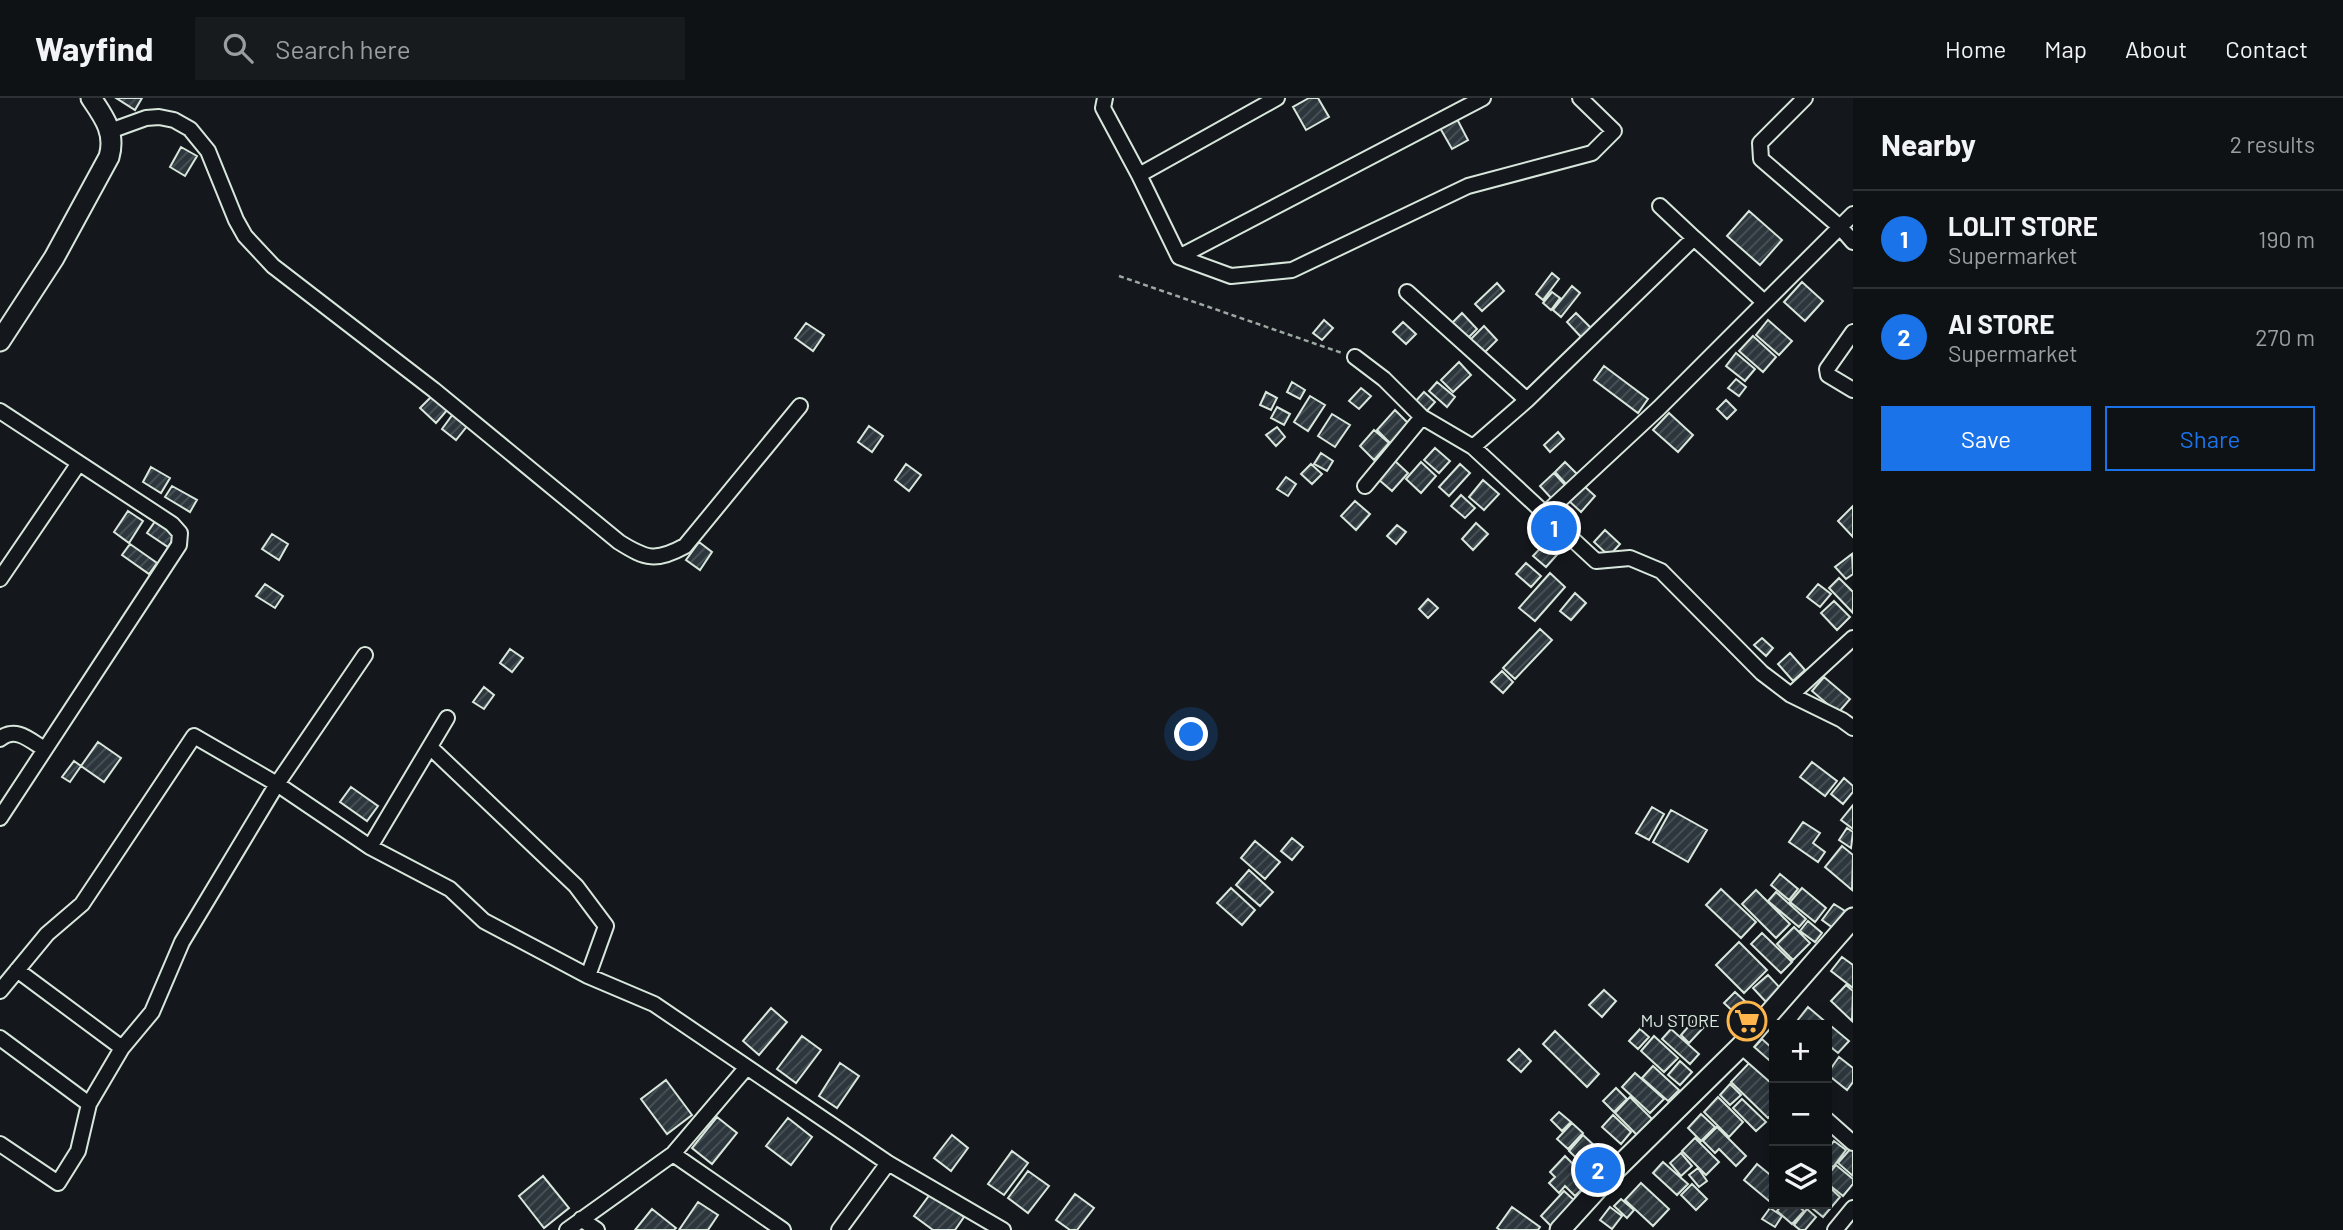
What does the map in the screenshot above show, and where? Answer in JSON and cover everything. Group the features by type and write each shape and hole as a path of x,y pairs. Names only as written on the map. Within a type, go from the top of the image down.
{"main road":[{"path":"0,341 54,258 109,157 112,145 110,131 90,98"},
{"path":"1560,1230 1608,1177 1741,1046 1853,918"}],"street":[{"path":"1105,98 1103,108 1179,257 1231,276 1292,270 1468,186 1592,153 1614,131 1580,98"},
{"path":"1139,175 1278,98"},
{"path":"1179,257 1483,98"},
{"path":"1805,98 1760,143 1761,159 1840,227 1853,242"},
{"path":"110,131 146,118 159,117 174,120 190,129 208,151 236,220 272,266 434,390 619,542 649,558 685,546 800,406"},
{"path":"1660,206 1764,302"},
{"path":"1545,514 1659,408 1853,215"},
{"path":"1473,447 1527,400 1694,238"},
{"path":"1407,292 1527,400"},
{"path":"1853,332 1827,369 1828,375 1853,390"},
{"path":"1355,357 1384,379 1422,417 1473,447 1595,561 1630,558 1661,571 1762,673 1791,695 1853,728"},
{"path":"0,411 172,524 180,533 179,545 0,818"},
{"path":"1365,486 1422,417"},
{"path":"0,579 79,463"},
{"path":"1791,695 1853,638"},
{"path":"0,1144 58,1183 78,1152 89,1104 122,1048 152,1012 182,942 277,784 365,655"},
{"path":"370,847 447,718"},
{"path":"0,739 16,733 44,749"},
{"path":"0,992 47,934 82,904 194,736 277,784 370,847 450,889 484,921 588,976 654,1004 981,1224 1003,1230"},
{"path":"431,748 576,886 606,926 588,976"},
{"path":"17,970 122,1048"},
{"path":"0,1038 89,1104"},
{"path":"1741,1046 1769,1071"},
{"path":"567,1230 673,1154 747,1067"},
{"path":"1832,1124 1853,1143"},
{"path":"673,1154 783,1230"},
{"path":"839,1230 888,1163"},
{"path":"1835,1230 1853,1208"},
{"path":"581,1219 597,1230"}],"path":[{"path":"1118,276 1355,357"}],"building":[{"path":"116,98 142,98 135,110"},
{"path":"1309,98 1318,98 1329,117 1306,130 1293,107"},
{"path":"1457,119 1468,140 1452,149 1440,128"},
{"path":"181,147 197,156 185,176 170,167"},
{"path":"1749,211 1782,240 1760,265 1727,236"},
{"path":"1552,273 1559,279 1543,300 1536,294"},
{"path":"1802,282 1823,301 1805,321 1784,302"},
{"path":"1497,283 1504,291 1482,311 1475,304"},
{"path":"1572,286 1580,293 1561,317 1553,310"},
{"path":"1552,292 1560,298 1551,310 1543,303"},
{"path":"1462,313 1477,329 1465,341 1449,326"},
{"path":"1576,313 1592,329 1582,338 1567,322"},
{"path":"1324,320 1333,328 1322,340 1313,333"},
{"path":"1768,320 1792,341 1779,355 1756,335"},
{"path":"1403,322 1416,334 1406,344 1393,332"},
{"path":"806,323 824,335 813,351 795,338"},
{"path":"1484,326 1497,340 1482,355 1469,341"},
{"path":"1753,336 1776,357 1763,372 1739,351"},
{"path":"1736,353 1755,369 1745,381 1726,366"},
{"path":"1459,362 1471,375 1453,392 1441,380"},
{"path":"1604,366 1648,399 1638,413 1594,380"},
{"path":"1736,379 1746,387 1739,396 1728,388"},
{"path":"1292,382 1305,390 1300,399 1287,392"},
{"path":"1437,382 1455,397 1447,407 1429,391"},
{"path":"1361,388 1371,396 1359,409 1349,401"},
{"path":"1266,392 1277,398 1271,410 1260,405"},
{"path":"1424,392 1435,402 1424,414 1413,404"},
{"path":"433,395 448,409 436,423 420,408"},
{"path":"1310,396 1325,405 1308,431 1294,422"},
{"path":"1726,400 1736,410 1727,419 1717,409"},
{"path":"1277,407 1290,414 1284,425 1271,418"},
{"path":"1395,410 1409,424 1391,444 1377,430"},
{"path":"1669,413 1693,435 1678,452 1653,430"},
{"path":"453,414 468,425 456,440 442,429"},
{"path":"1332,414 1350,425 1335,447 1318,436"},
{"path":"869,426 883,436 872,452 858,442"},
{"path":"1277,427 1285,437 1276,446 1266,435"},
{"path":"1374,430 1389,443 1374,460 1360,446"},
{"path":"1558,432 1564,439 1550,452 1544,445"},
{"path":"1435,448 1450,461 1439,473 1424,460"},
{"path":"1321,453 1333,461 1327,471 1314,464"},
{"path":"1395,461 1408,473 1392,491 1378,479"},
{"path":"1421,462 1436,476 1421,493 1406,479"},
{"path":"1565,462 1579,476 1568,486 1555,472"},
{"path":"906,464 921,475 909,491 895,480"},
{"path":"1311,464 1322,474 1312,484 1301,474"},
{"path":"1460,464 1470,473 1449,496 1439,487"},
{"path":"151,467 170,478 161,493 143,482"},
{"path":"1554,473 1566,486 1552,499 1540,486"},
{"path":"1286,477 1296,484 1288,496 1277,489"},
{"path":"1483,480 1499,494 1484,510 1469,497"},
{"path":"1583,485 1595,496 1581,512 1569,501"},
{"path":"172,486 197,500 190,512 165,497"},
{"path":"1461,495 1475,508 1465,518 1451,506"},
{"path":"1355,501 1370,514 1356,530 1341,516"},
{"path":"1853,506 1853,537 1838,521"},
{"path":"128,511 143,521 129,543 114,532"},
{"path":"156,520 177,534 168,547 147,533"},
{"path":"1476,523 1488,534 1473,550 1462,539"},
{"path":"1397,525 1406,532 1396,544 1387,536"},
{"path":"1605,530 1620,544 1609,556 1594,542"},
{"path":"272,534 288,544 279,560 262,549"},
{"path":"1551,537 1563,548 1546,567 1533,556"},
{"path":"699,542 712,552 700,570 686,560"},
{"path":"130,544 157,563 149,574 122,555"},
{"path":"1852,554 1853,574 1846,579 1835,567"},
{"path":"1526,563 1541,576 1531,587 1516,574"},
{"path":"1550,573 1565,587 1535,621 1519,608"},
{"path":"1839,578 1853,592 1853,613 1829,588"},
{"path":"265,584 283,596 275,608 256,596"},
{"path":"1818,584 1831,594 1820,607 1807,597"},
{"path":"1575,593 1586,603 1571,620 1560,611"},
{"path":"1428,599 1438,608 1428,618 1419,609"},
{"path":"1834,601 1850,617 1837,630 1821,613"},
{"path":"1540,629 1552,640 1515,679 1503,668"},
{"path":"1762,638 1773,648 1766,656 1754,645"},
{"path":"510,649 523,658 512,672 500,663"},
{"path":"1790,653 1805,670 1793,681 1778,664"},
{"path":"1502,671 1513,682 1503,693 1491,682"},
{"path":"1824,677 1850,699 1838,713 1812,691"},
{"path":"484,687 494,695 484,709 473,702"},
{"path":"98,742 121,758 104,782 81,766"},
{"path":"74,761 81,766 70,782 62,777"},
{"path":"1812,762 1837,781 1825,796 1800,777"},
{"path":"1844,778 1853,786 1853,792 1843,804 1831,794"},
{"path":"351,787 378,806 367,821 340,802"},
{"path":"1853,805 1853,829 1841,820"},
{"path":"1652,807 1664,814 1649,840 1636,833"},
{"path":"1671,810 1707,830 1688,862 1653,842"},
{"path":"1803,822 1820,833 1813,843 1825,852 1818,862 1789,842"},
{"path":"1847,828 1853,832 1851,848 1839,840"},
{"path":"1292,838 1303,847 1292,860 1281,851"},
{"path":"1255,841 1280,862 1265,879 1241,858"},
{"path":"1842,846 1853,855 1852,890 1825,867"},
{"path":"1249,870 1273,892 1260,906 1236,885"},
{"path":"1780,874 1798,889 1789,900 1771,885"},
{"path":"1231,888 1255,910 1242,925 1217,903"},
{"path":"1802,888 1826,908 1815,922 1790,902"},
{"path":"1721,889 1756,922 1741,938 1706,905"},
{"path":"1756,890 1790,924 1776,938 1742,904"},
{"path":"1776,892 1806,919 1799,927 1768,901"},
{"path":"1834,904 1845,911 1833,928 1822,920"},
{"path":"1808,921 1822,933 1815,942 1800,931"},
{"path":"1794,927 1810,943 1793,960 1777,944"},
{"path":"1762,933 1792,962 1781,973 1751,944"},
{"path":"1739,942 1767,970 1744,993 1716,965"},
{"path":"1842,957 1853,965 1853,988 1831,971"},
{"path":"1768,975 1782,990 1767,1003 1753,988"},
{"path":"1846,985 1853,991 1852,1021 1831,1001"},
{"path":"1604,990 1616,1001 1602,1017 1589,1005"},
{"path":"1735,992 1748,1004 1737,1015 1724,1003"},
{"path":"1808,1007 1823,1020 1798,1020"},
{"path":"771,1008 787,1022 759,1055 743,1041"},
{"path":"1695,1019 1704,1027 1689,1043 1681,1035"},
{"path":"1832,1027 1849,1041 1838,1053 1832,1048"},
{"path":"1640,1029 1649,1037 1638,1049 1629,1041"},
{"path":"1671,1029 1699,1054 1690,1064 1662,1039"},
{"path":"1555,1031 1599,1074 1587,1087 1543,1044"},
{"path":"802,1036 821,1050 796,1083 777,1069"},
{"path":"1654,1036 1678,1058 1664,1072 1641,1051"},
{"path":"1762,1039 1769,1045 1769,1069 1750,1052"},
{"path":"1519,1049 1531,1061 1521,1072 1508,1060"},
{"path":"1839,1057 1853,1068 1853,1082 1847,1090 1832,1078 1832,1067"},
{"path":"1752,1060 1769,1077 1769,1117 1768,1118 1731,1082"},
{"path":"1680,1061 1692,1072 1680,1085 1668,1075"},
{"path":"840,1063 859,1076 837,1108 819,1096"},
{"path":"1653,1066 1679,1090 1668,1101 1642,1078"},
{"path":"1635,1073 1664,1099 1650,1113 1622,1087"},
{"path":"666,1080 692,1115 667,1134 641,1099"},
{"path":"1730,1084 1741,1095 1730,1105 1720,1095"},
{"path":"1616,1088 1627,1099 1614,1112 1603,1101"},
{"path":"1630,1097 1652,1119 1637,1135 1615,1113"},
{"path":"1718,1097 1743,1122 1729,1137 1704,1112"},
{"path":"1742,1099 1766,1122 1756,1131 1733,1108"},
{"path":"1559,1112 1571,1122 1562,1131 1551,1120"},
{"path":"1701,1114 1715,1127 1701,1141 1688,1128"},
{"path":"1613,1115 1631,1132 1621,1144 1602,1127"},
{"path":"717,1117 737,1133 712,1164 692,1148"},
{"path":"788,1118 812,1137 791,1165 766,1146"},
{"path":"1572,1123 1583,1133 1568,1149 1557,1139"},
{"path":"1717,1127 1746,1156 1736,1166 1719,1149 1715,1153 1703,1141"},
{"path":"952,1135 968,1148 951,1171 934,1158"},
{"path":"1583,1135 1611,1161 1596,1177 1569,1151"},
{"path":"1695,1138 1719,1162 1706,1175 1682,1151"},
{"path":"1834,1141 1846,1150 1833,1167 1832,1166"},
{"path":"1853,1148 1853,1176 1838,1163"},
{"path":"1012,1151 1028,1163 1004,1195 988,1184"},
{"path":"1681,1153 1692,1166 1681,1176 1670,1163"},
{"path":"1565,1156 1590,1181 1575,1196 1565,1186 1559,1193 1549,1183 1555,1177 1550,1172"},
{"path":"1663,1162 1688,1184 1677,1195 1653,1173"},
{"path":"1757,1164 1769,1174 1769,1201 1744,1180"},
{"path":"1836,1165 1853,1179 1853,1184 1843,1196 1832,1187 1832,1170"},
{"path":"1698,1168 1707,1181 1699,1187 1689,1175"},
{"path":"1028,1171 1049,1186 1028,1213 1008,1198"},
{"path":"543,1176 569,1208 544,1228 519,1196"},
{"path":"1641,1183 1669,1209 1653,1226 1625,1200"},
{"path":"1692,1184 1707,1199 1696,1210 1681,1195"},
{"path":"1832,1190 1840,1197 1832,1206"},
{"path":"1564,1191 1575,1201 1551,1226 1541,1216"},
{"path":"931,1193 964,1217 955,1230 933,1230 914,1216"},
{"path":"1075,1194 1094,1208 1077,1230 1070,1230 1056,1220"},
{"path":"1621,1199 1634,1210 1627,1218 1614,1206"},
{"path":"698,1202 718,1215 708,1230 679,1230"},
{"path":"1512,1207 1540,1227 1538,1230 1497,1228"},
{"path":"1610,1207 1622,1216 1612,1229 1600,1220"},
{"path":"652,1209 676,1228 635,1230"},
{"path":"1769,1209 1782,1216 1775,1227 1762,1219"},
{"path":"1802,1209 1804,1211 1792,1224 1777,1211"},
{"path":"1807,1209 1816,1217 1805,1230 1794,1225"},
{"path":"1813,1209 1830,1209 1823,1217"}],"place":[{"name":"LOLIT STORE","path":"1554,528"},
{"name":"MJ STORE","path":"1747,1021"},
{"name":"AI STORE","path":"1598,1170"}]}
